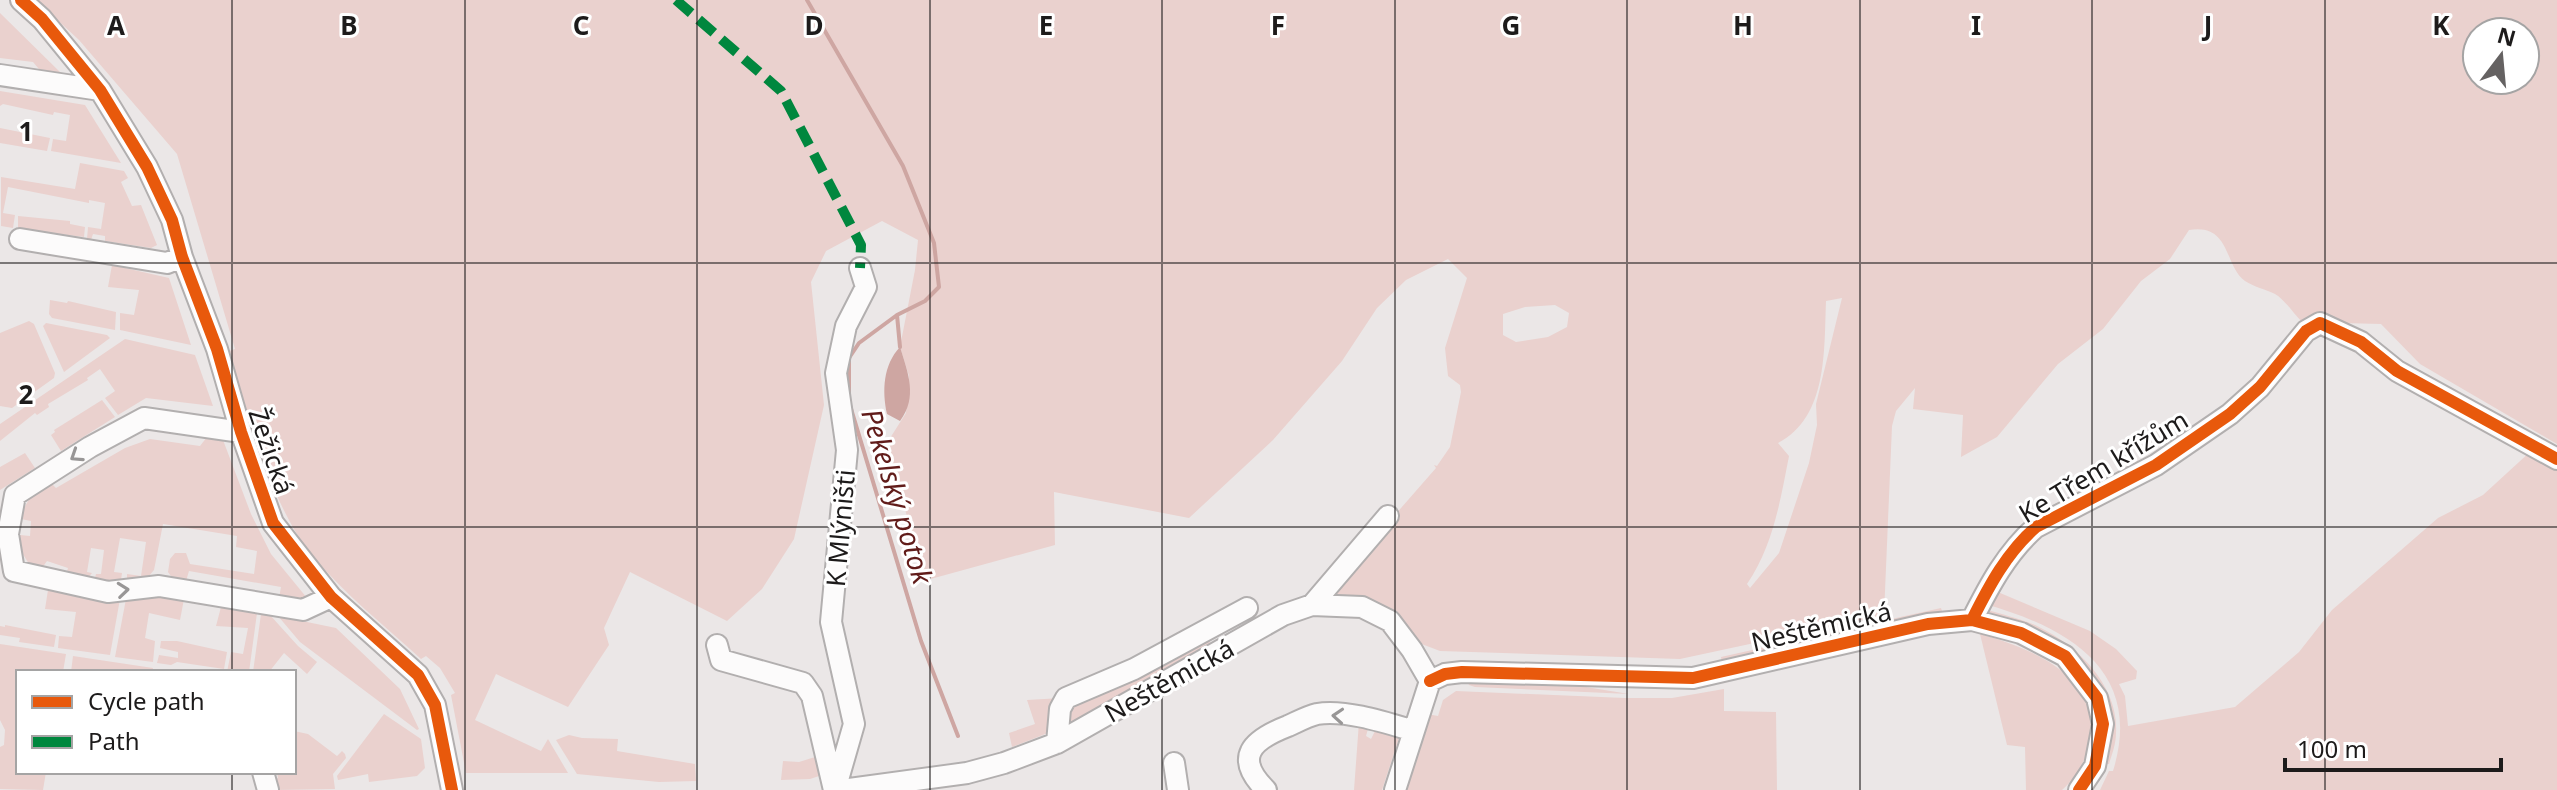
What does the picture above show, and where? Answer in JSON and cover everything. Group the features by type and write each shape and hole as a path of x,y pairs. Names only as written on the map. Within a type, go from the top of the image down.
{"street":[{"name":"Žežická","path":"21,0 42,19 100,90 147,167 172,220 273,523 331,597 418,675 435,705 452,790"},
{"path":"0,75 100,90"},
{"path":"20,239 167,263 182,257"},
{"name":"K Mlýništi","path":"835,790 854,724 831,622 847,450 836,373 846,326 866,287 860,268"},
{"name":"Ke Třem křížům","path":"1972,620 1990,584 2020,541 2036,527 2156,465 2230,414 2260,387 2306,331 2320,323 2361,342 2397,371 2557,459"},
{"name":"Žežická","path":"241,432 144,418 90,447 15,495 8,534 14,571 108,592 159,586 303,610 331,597"},
{"path":"1312,605 1388,516"},
{"name":"Neštěmická","path":"842,790 967,773 1057,743 1283,615 1312,605 1362,607 1390,621 1430,681 1445,674 1462,672 1693,678 1928,624 1972,620 2021,633 2065,656 2097,698 2103,724 2095,766 2079,790"},
{"path":"1057,743 1060,709 1066,698 1134,669 1247,608"},
{"path":"717,645 721,660 803,683 812,696 835,790"},
{"path":"1395,790 1430,681"},
{"path":"1266,790 1251,775 1248,761 1256,742 1318,714 1368,718 1414,731"},
{"path":"1174,763 1178,790"}],"shaded area":[{"path":"36,0 2557,0 2557,444 2420,364 2381,324 2302,322 2275,294 2252,285 2238,274 2225,247 2213,233 2189,230 2170,259 2141,281 2103,329 2058,364 1997,437 1961,457 1963,415 1913,409 1915,388 1896,411 1892,426 1884,615 1680,659 1440,651 1419,643 1400,618 1374,602 1325,595 1436,468 1434,465 1437,466 1450,447 1461,392 1460,385 1448,376 1445,348 1467,278 1448,259 1406,280 1377,308 1342,361 1273,440 1189,518 1054,492 1055,545 927,580 885,446 906,413 909,376 900,347 918,240 882,221 826,251 811,282 824,405 794,539 762,589 727,621 630,572 604,628 609,645 568,707 496,674 475,720 541,751 548,739 568,773 466,773 451,695 455,693 440,668 426,656 421,659 336,582 311,554 284,510 261,457 226,352 235,349 177,154 79,40","holes":["1842,298 1816,404 1817,425 1809,463 1779,553 1750,588 1747,584 1763,554 1774,523 1789,456 1778,443 1794,431 1815,400 1823,361 1826,301","1555,305 1569,313 1567,327 1548,337 1516,342 1503,335 1503,314 1525,307"]},
{"path":"0,13 62,74 44,75 33,62 0,58"},
{"path":"0,91 85,105 121,163 51,151 53,139 66,141 70,115 0,106"},
{"path":"0,128 50,138 47,151 0,143"},
{"path":"80,163 124,171 128,178 121,182 132,206 141,205 157,245 151,248 105,241 105,236 93,234 91,240 87,239 88,227 101,229 105,203 89,200 89,203 8,187 3,213 15,215 13,228 1,226 1,177 75,189"},
{"path":"18,216 70,221 70,224 85,227 84,237 18,229"},
{"path":"112,265 169,278 191,345 120,330 120,313 134,315 139,290 108,287"},
{"path":"50,300 116,312 115,330 52,318 49,314"},
{"path":"29,321 34,324 55,373 54,378 12,408 0,406 0,333"},
{"path":"46,323 110,338 64,372 43,326"},
{"path":"125,339 195,355 213,406 146,398 118,415 105,398 115,391 100,369 0,441 0,424"},
{"path":"900,347 910,394 900,421 887,414 884,387 890,362"},
{"path":"102,400 115,417 61,451 51,435 54,430"},
{"path":"207,437 223,440 251,514 271,554 307,598 279,598 281,587 189,571 186,581 173,579 168,572 170,559 175,553 186,553 190,564 254,574 257,551 236,547 237,536 163,524 154,570 148,577 127,580 127,574 141,576 146,542 120,538 114,572 122,573 121,580 94,582 96,574 101,574 104,550 91,548 87,572 92,573 87,579 66,575 68,568 47,561 42,568 29,564 21,551 20,535 30,536 31,521 21,519 31,497 49,481 56,488 125,448 150,439 200,446"},
{"path":"2531,451 2557,463 2557,790 2100,790 2109,771 2113,771 2120,736 2118,706 2108,681 2092,659 2071,641 2045,626 1985,604 1993,590 2090,631 2116,649 2137,671 2136,679 2119,684 2125,696 2128,726 2235,707 2299,652 2332,610 2438,518 2483,495"},
{"path":"25,453 35,468 0,490 0,467"},
{"path":"48,590 115,601 120,599 110,655 58,648 59,636 72,637 76,612 45,609"},
{"path":"157,596 184,599 180,620 149,613 145,638 155,641 153,662 115,657 126,599"},
{"path":"221,607 257,613 249,670 227,670 231,652 243,654 248,628 216,626"},
{"path":"1941,608 1943,614 1722,663 1721,657"},
{"path":"1985,609 2054,635 2081,656 2093,670 2111,699 2115,716 2115,741 2109,764 2103,764 2112,734 2112,715 2108,700 2093,674 2070,652 2044,635"},
{"path":"261,614 270,615 317,662 307,674 284,653 271,670 253,670"},
{"path":"278,616 336,628 400,689 419,729 300,642"},
{"path":"0,626 56,635 54,647 19,642 20,638 0,635"},
{"path":"1980,634 2041,657 2076,684 2087,701 2092,720 2090,743 2079,769 2062,790 2026,790 2025,747 2007,745"},
{"path":"1206,636 1212,645 1067,728 1063,710"},
{"path":"161,641 177,641 227,652 224,669 177,662 171,665 157,663 159,655 178,658 178,652 160,648"},
{"path":"0,644 66,654 63,670 16,670 16,774 46,774 43,790 0,789 0,747 4,745 5,730 0,720"},
{"path":"73,656 153,668 152,670 71,670"},
{"path":"1467,680 1586,687 1629,694 1475,687 1469,685"},
{"path":"1724,689 1724,711 1776,712 1777,790 1405,790 1427,714 1438,716 1443,700 1456,691 1672,698"},
{"path":"1061,698 1053,731 1012,747 1009,733 1035,724 1027,700"},
{"path":"384,714 421,739 425,768 417,776 369,782 368,774 338,780 337,776"},
{"path":"1359,722 1369,725 1366,736 1371,739 1377,727 1400,735 1382,790 1354,790"},
{"path":"296,731 308,734 337,756 342,751 345,754 346,758 333,774 335,789 276,790 272,780 278,778 277,774 296,774"},
{"path":"569,735 618,739 617,751 695,764 696,781 659,782 577,774 556,740"},
{"path":"815,757 820,760 822,775 810,779 781,780 783,761 799,762"}],"waterway":[{"name":"Pekelský potok","path":"807,0 903,166 934,243 939,287 925,301 897,315 859,343 849,358 849,402 921,641 958,736"},
{"path":"897,315 900,347"}],"marked path":[{"path":"676,0 781,91 861,245 860,268"}],"cycle path":[{"path":"21,0 42,19 100,90 147,167 172,220 273,523 331,597 418,675 435,705 452,790"},
{"path":"1972,620 2007,558 2036,527 2156,465 2230,414 2260,387 2306,331 2320,323 2361,342 2397,371 2557,459"},
{"path":"1430,681 1445,674 1462,672 1693,678 1928,624 1972,620 2021,633 2065,656 2097,698 2103,724 2095,766 2079,790"}]}
